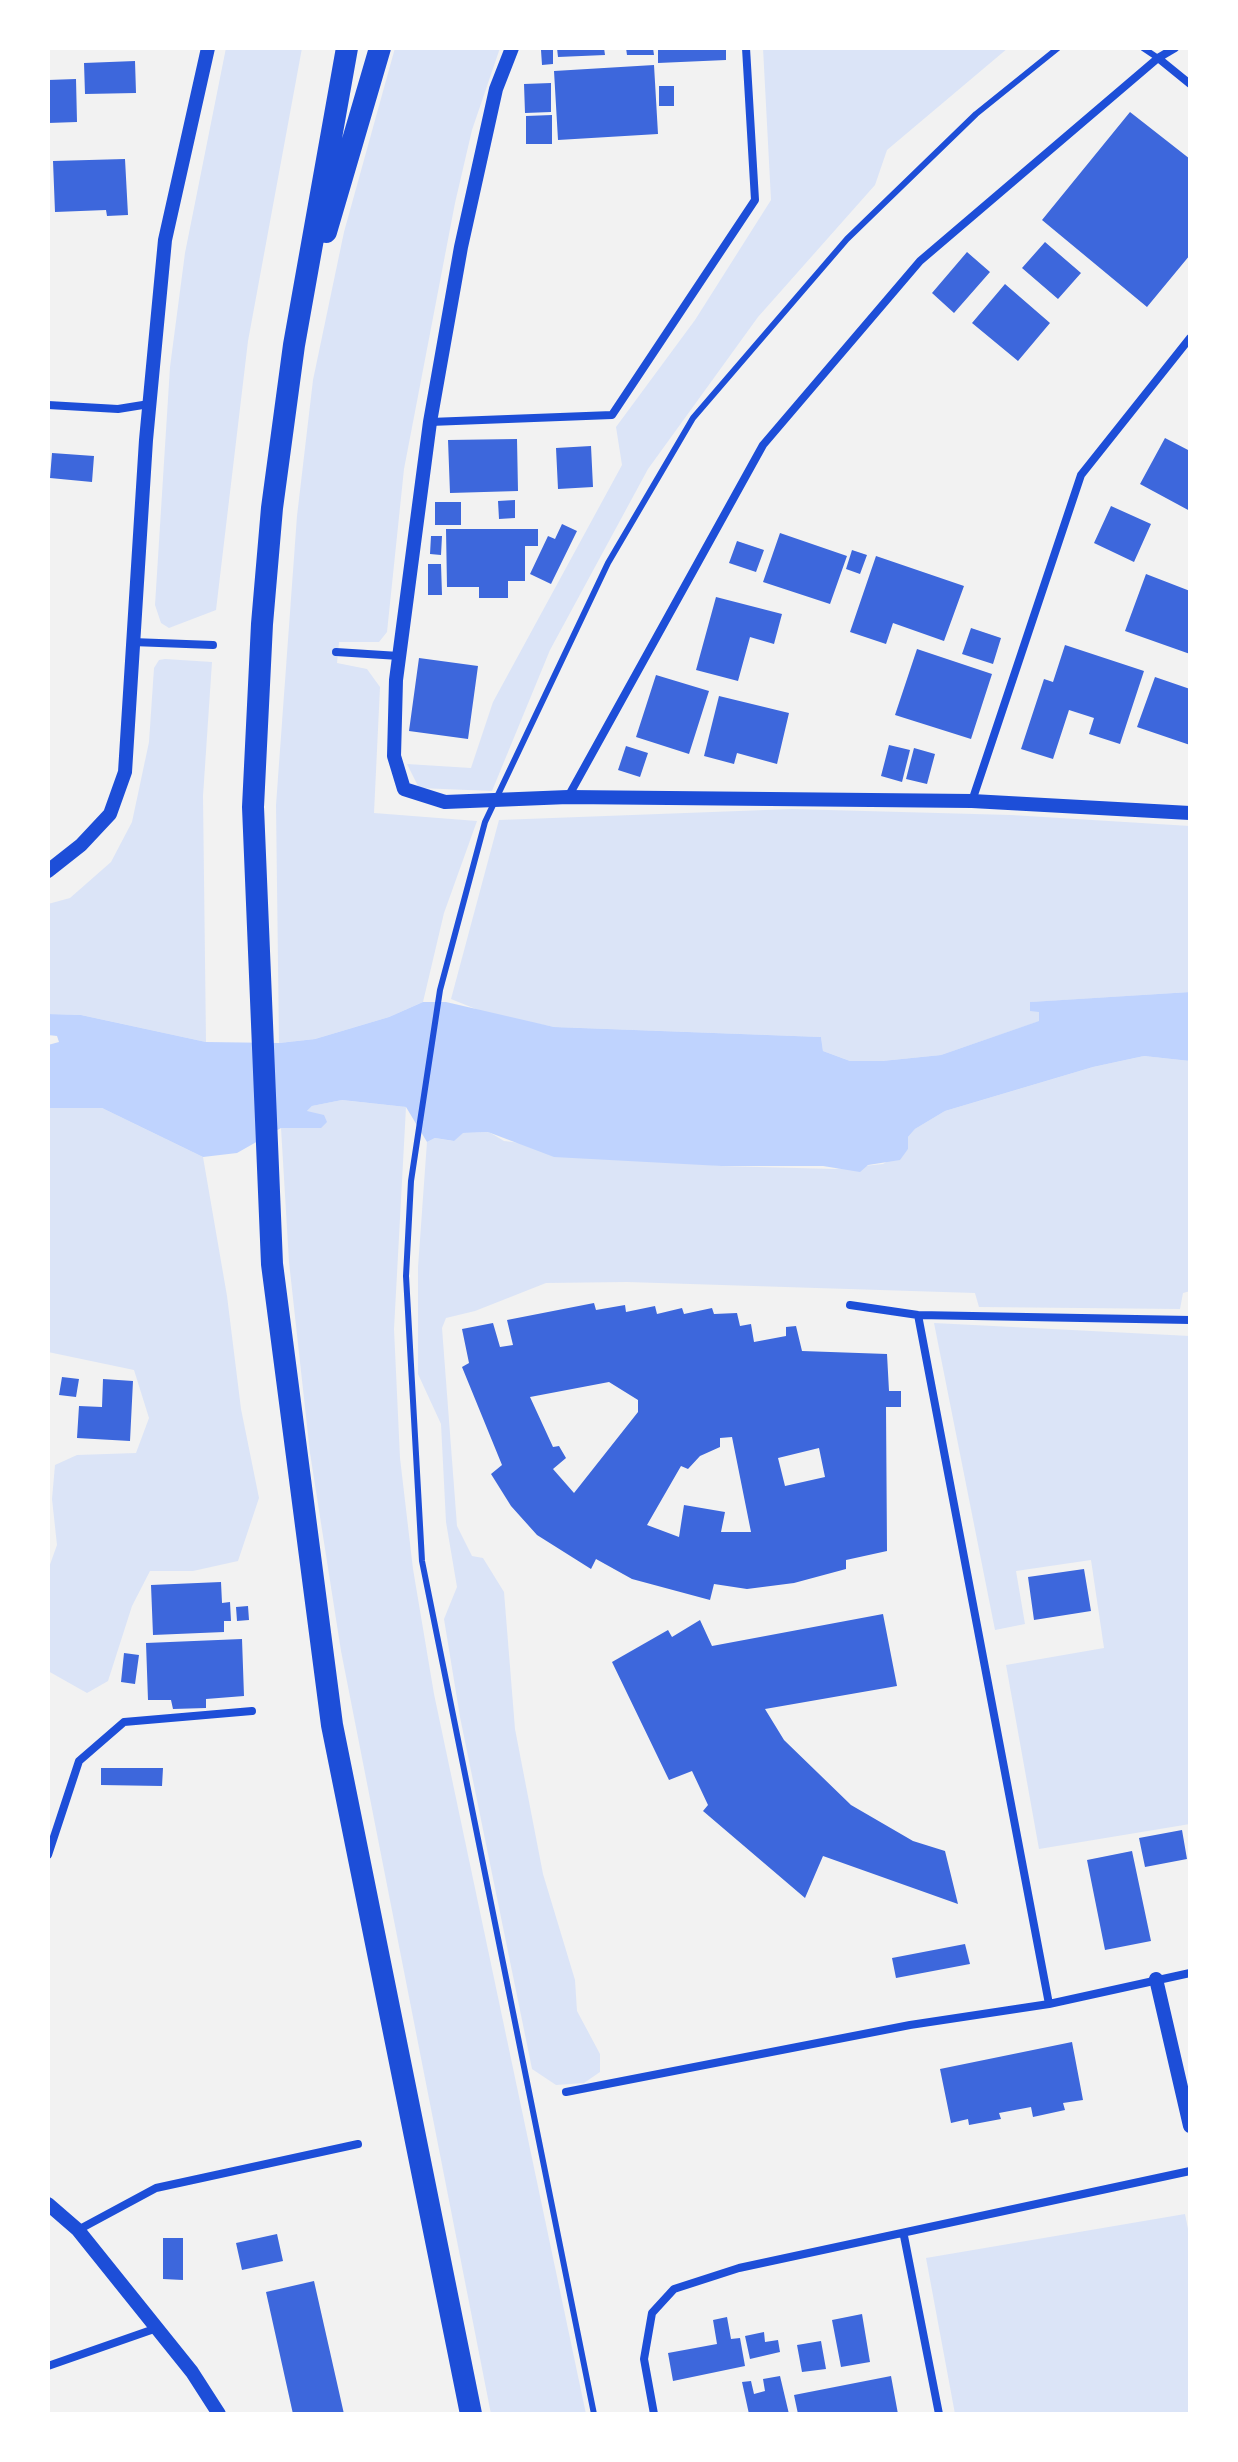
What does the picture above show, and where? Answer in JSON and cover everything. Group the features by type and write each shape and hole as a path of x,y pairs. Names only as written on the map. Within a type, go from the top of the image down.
{"highway":[{"path":"347,48 294,345 272,508 253,807 272,1264 332,1725 471,2414"},
{"path":"294,345 380,48"}],"street":[{"path":"48,871 81,845 110,814 125,772 149,404 165,240 208,48"},
{"path":"512,48 496,89 461,247 430,422 399,656 394,756 404,789 445,802 568,797 972,801 1190,813"},
{"path":"430,422 612,415 755,200 746,48"},
{"path":"568,797 763,445 920,261 1158,58 1175,48"},
{"path":"1158,58 1190,84"},
{"path":"972,801 1081,475 1190,338"},
{"path":"48,405 118,409 149,404"},
{"path":"132,642 213,645"},
{"path":"336,652 399,656"},
{"path":"850,1305 918,1315 1190,1320"},
{"path":"918,1315 1049,2004"},
{"path":"48,1855 79,1761 124,1722 252,1711"},
{"path":"566,2092 910,2025 1049,2004 1190,1973"},
{"path":"1156,1979 1190,2126"},
{"path":"78,2230 156,2188 358,2144"},
{"path":"654,2414 644,2359 652,2313 674,2289 739,2268 904,2236 1190,2171"},
{"path":"48,2204 78,2230 192,2372 219,2414"},
{"path":"904,2236 939,2414"},
{"path":"48,2366 157,2328"}],"lane":[{"path":"594,2414 422,1561 409,1386 406,1276 411,1181 440,990 485,822 608,563 693,418 847,239 976,114 1058,48"},
{"path":"1143,48 1158,58"}],"shaded area":[{"path":"226,48 302,48 248,341 216,610 169,628 161,623 155,605 170,367 185,253"},
{"path":"395,48 500,48 472,130 455,203 404,469 387,632 379,642 339,642 337,663 367,669 380,687 374,813 477,821 444,913 423,1002 389,1017 315,1039 279,1043 276,805 297,516 313,380 344,232"},
{"path":"763,48 1008,48 887,150 875,185 758,317 648,469 550,650 492,791 419,788 407,764 471,768 493,702 622,465 616,427 695,320 771,200"},
{"path":"159,660 212,662 203,796 206,1042 81,1015 48,1014 48,904 70,898 111,862 132,822 149,742 154,668"},
{"path":"792,809 1011,815 1190,826 1190,992 1031,1002 1039,1011 1040,1021 941,1055 882,1061 850,1061 823,1051 821,1037 554,1027 488,1014 451,999 499,820"},
{"path":"1144,1056 1190,1061 1190,1291 1183,1293 1180,1309 979,1307 975,1293 627,1282 546,1283 475,1311 446,1318 442,1328 457,1526 472,1556 483,1558 504,1592 515,1729 543,1874 575,1980 577,2011 600,2054 600,2072 584,2083 556,2085 532,2069 460,1717 444,1619 457,1587 446,1522 441,1424 418,1374 418,1267 427,1142 435,1138 453,1141 462,1133 489,1132 504,1141 721,1166 835,1169 883,1164 908,1149 908,1137 915,1129 945,1111 1093,1067"},
{"path":"342,1100 406,1107 394,1329 400,1458 413,1569 434,1694 586,2414 491,2414 341,1651 310,1453 289,1262 281,1128 321,1128 307,1111 312,1106"},
{"path":"48,1108 102,1108 203,1157 227,1296 241,1409 259,1498 238,1561 193,1571 150,1571 132,1606 108,1681 87,1693 48,1671 48,1570 57,1545 52,1499 55,1465 77,1455 136,1453 149,1418 134,1370 48,1352"},
{"path":"934,1323 1190,1336 1190,1824 1039,1849 1006,1665 1104,1648 1091,1560 1016,1571 1025,1624 995,1630"},
{"path":"1185,2214 1190,2239 1190,2414 955,2414 926,2258"}],"water":[{"path":"1190,992 1190,1061 1144,1056 1093,1067 945,1111 915,1129 908,1137 908,1149 900,1160 868,1165 860,1172 823,1166 721,1166 554,1157 488,1132 463,1133 454,1141 435,1138 427,1142 406,1107 342,1100 312,1106 307,1111 324,1115 327,1122 321,1128 281,1128 237,1153 203,1157 102,1108 48,1108 48,1045 59,1042 57,1036 48,1035 48,1014 81,1015 206,1042 279,1043 315,1039 389,1017 423,1002 446,1002 554,1027 821,1037 823,1051 850,1061 882,1061 941,1055 1039,1021 1039,1012 1030,1011 1030,1002"}],"building":[{"path":"557,48 604,48 605,55 558,57"},
{"path":"626,48 653,48 654,55 627,55"},
{"path":"658,48 726,48 726,60 658,63"},
{"path":"541,50 553,50 553,64 542,65"},
{"path":"135,61 136,93 85,94 84,63"},
{"path":"654,65 658,134 558,140 554,71"},
{"path":"76,79 77,122 48,123 48,80"},
{"path":"551,83 551,112 525,113 524,84"},
{"path":"659,86 674,86 674,106 659,106"},
{"path":"1130,112 1190,159 1190,255 1147,307 1042,220"},
{"path":"552,115 552,144 526,144 526,116"},
{"path":"125,159 128,215 107,216 106,210 55,212 53,161"},
{"path":"1045,242 1081,273 1058,299 1022,268"},
{"path":"967,252 990,272 954,313 932,293"},
{"path":"1005,284 1050,323 1018,361 972,323"},
{"path":"1165,438 1190,451 1190,511 1140,484"},
{"path":"517,439 518,491 450,493 448,440"},
{"path":"591,446 593,487 558,489 556,448"},
{"path":"52,453 94,456 92,482 50,478"},
{"path":"515,500 515,518 499,519 498,501"},
{"path":"435,502 461,502 461,525 435,525"},
{"path":"1111,506 1151,524 1134,562 1094,543"},
{"path":"562,524 577,531 551,584 530,574 548,536 555,539"},
{"path":"446,529 538,529 538,546 525,546 525,581 508,581 508,598 479,598 479,587 447,587"},
{"path":"780,533 847,556 830,604 763,582"},
{"path":"431,536 442,536 441,555 430,554"},
{"path":"737,541 764,550 756,572 729,563"},
{"path":"852,550 867,555 860,574 846,569"},
{"path":"876,556 964,586 944,641 893,623 886,644 850,632"},
{"path":"428,564 441,564 442,595 428,595"},
{"path":"1146,574 1190,591 1190,654 1125,631"},
{"path":"716,597 782,614 774,644 750,637 738,681 696,670"},
{"path":"971,628 1001,638 993,664 962,654"},
{"path":"1065,645 1144,671 1120,744 1089,734 1094,718 1069,710 1053,759 1021,749 1044,679 1053,682"},
{"path":"917,649 992,674 971,739 895,715"},
{"path":"419,658 478,666 468,739 409,731"},
{"path":"656,675 709,691 689,754 636,737"},
{"path":"1155,677 1190,689 1190,745 1137,727"},
{"path":"719,696 789,713 777,764 737,753 734,764 704,756"},
{"path":"889,745 910,750 902,782 881,776"},
{"path":"626,746 648,753 640,777 618,770"},
{"path":"914,748 935,754 927,784 906,779"},
{"path":"594,1303 596,1310 625,1305 626,1312 655,1306 657,1314 682,1308 684,1314 712,1308 714,1314 737,1313 740,1326 751,1324 754,1342 786,1336 786,1327 796,1326 802,1351 887,1354 889,1391 901,1391 901,1407 886,1407 887,1551 846,1560 846,1569 794,1583 747,1589 714,1584 710,1600 632,1579 596,1559 591,1569 537,1535 511,1506 491,1474 502,1465 462,1367 469,1363 462,1329 493,1323 500,1347 513,1345 507,1320","holes":["609,1382 638,1400 638,1412 574,1493 553,1469 566,1458 559,1446 553,1447 530,1397","732,1437 751,1532 721,1532 725,1512 684,1505 679,1537 647,1525 681,1466 688,1469 700,1456 720,1447 720,1438","819,1448 825,1477 785,1486 778,1458"]},
{"path":"62,1377 79,1379 76,1397 59,1395"},
{"path":"103,1379 133,1381 130,1441 77,1438 79,1406 102,1407"},
{"path":"1084,1569 1091,1611 1034,1620 1028,1577"},
{"path":"221,1582 222,1603 230,1602 231,1621 224,1621 224,1632 153,1635 151,1585"},
{"path":"248,1606 249,1620 237,1621 236,1607"},
{"path":"883,1614 897,1686 765,1709 784,1740 851,1805 913,1841 945,1851 958,1904 823,1856 805,1898 703,1811 708,1805 692,1771 669,1780 612,1662 668,1630 672,1637 700,1620 712,1646"},
{"path":"242,1639 244,1696 206,1699 206,1708 173,1709 171,1700 148,1700 146,1643"},
{"path":"124,1653 139,1655 135,1684 121,1682"},
{"path":"101,1768 163,1768 162,1786 101,1785"},
{"path":"1182,1830 1187,1859 1145,1867 1139,1838"},
{"path":"1132,1851 1151,1941 1105,1950 1087,1860"},
{"path":"965,1944 970,1964 896,1978 892,1958"},
{"path":"1072,2042 1083,2100 1063,2103 1065,2110 1033,2117 1031,2107 999,2113 1001,2119 969,2125 968,2119 951,2123 940,2069"},
{"path":"277,2234 283,2261 242,2270 236,2243"},
{"path":"163,2238 183,2238 183,2280 163,2279"},
{"path":"314,2281 344,2414 293,2414 266,2292"},
{"path":"862,2314 870,2362 841,2367 832,2320"},
{"path":"727,2317 731,2339 740,2338 745,2366 673,2381 668,2353 717,2344 713,2320"},
{"path":"764,2332 765,2342 778,2340 780,2352 750,2359 745,2336"},
{"path":"821,2341 826,2369 802,2372 797,2345"},
{"path":"780,2376 789,2414 749,2414 742,2382 751,2381 754,2394 765,2391 763,2379"},
{"path":"891,2376 898,2414 798,2414 794,2395"}]}
